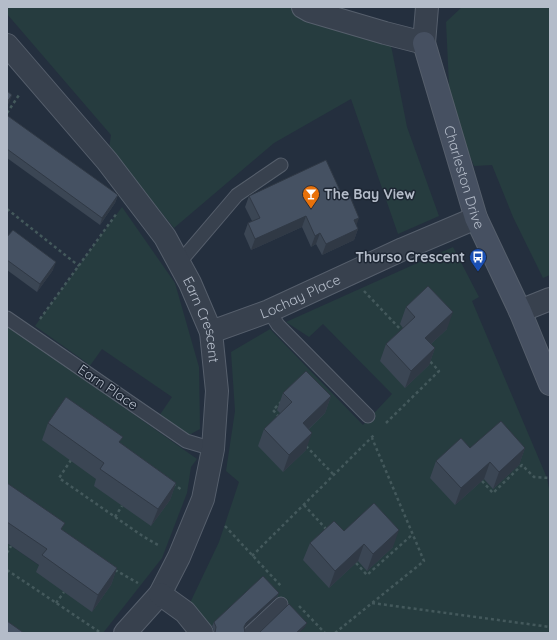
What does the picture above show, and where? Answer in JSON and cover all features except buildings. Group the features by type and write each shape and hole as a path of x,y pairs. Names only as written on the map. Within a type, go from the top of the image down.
{"street":[{"name":"Charleston Drive","path":"427,7 424,43 476,218 520,311 550,384"},
{"path":"311,8 385,33 424,43"},
{"name":"Earn Crescent","path":"7,45 107,161 165,237 190,283 211,332 217,391 213,449 203,500 179,557 160,594 125,633"},
{"name":"Lochay Place","path":"211,332 269,311 356,270 476,218"},
{"path":"520,311 550,299"},
{"path":"160,594 185,612 202,633"}],"lane":[{"path":"179,263 237,195 281,165"},
{"path":"269,311 278,325 368,416"},
{"name":"Earn Place","path":"7,318 186,441 213,449"},
{"path":"250,633 281,604"}],"path":[{"path":"40,320 132,193"},
{"path":"7,209 79,266"},
{"path":"356,270 362,289 407,336"},
{"path":"383,426 439,371 426,357"},
{"path":"283,400 273,410 284,422"},
{"path":"252,556 377,432"},
{"path":"335,633 424,561 372,438"},
{"path":"304,443 334,475"},
{"path":"71,460 59,478 144,537 179,557"},
{"path":"482,481 493,493 522,465 534,477 550,478"},
{"path":"167,480 187,494 203,500"},
{"path":"304,505 330,534"},
{"path":"115,517 122,506"},
{"path":"225,526 284,589"},
{"path":"356,563 367,575 413,534"},
{"path":"7,553 12,546"},
{"path":"114,569 160,594"},
{"path":"7,570 101,633"},
{"path":"56,603 64,592"},
{"path":"371,603 550,627"},
{"path":"299,606 325,633"}],"green space":[{"path":"7,7 301,7 389,35 407,127 439,216 398,234 351,99 274,143 174,228 109,149 111,135 7,14"},
{"path":"462,7 550,7 550,275 543,278 513,217 492,165 474,166 450,107 446,22"},
{"path":"122,207 175,283 199,367 200,429 189,435 159,416 172,397 102,349 89,367 87,363 35,326"},
{"path":"453,247 479,297 472,301 547,478 550,494 550,633 299,633 305,627 261,580 206,631 189,605 219,542 239,482 226,471 235,411 231,352 270,329 363,425 392,394 323,324 309,337 286,322"},
{"path":"7,325 197,459 191,467 187,493 162,558 103,633 7,633 7,543 40,566 92,612 7,504"}],"place":[{"name":"The Bay View","path":"311,209"},
{"name":"Thurso Crescent","path":"478,272"}]}
